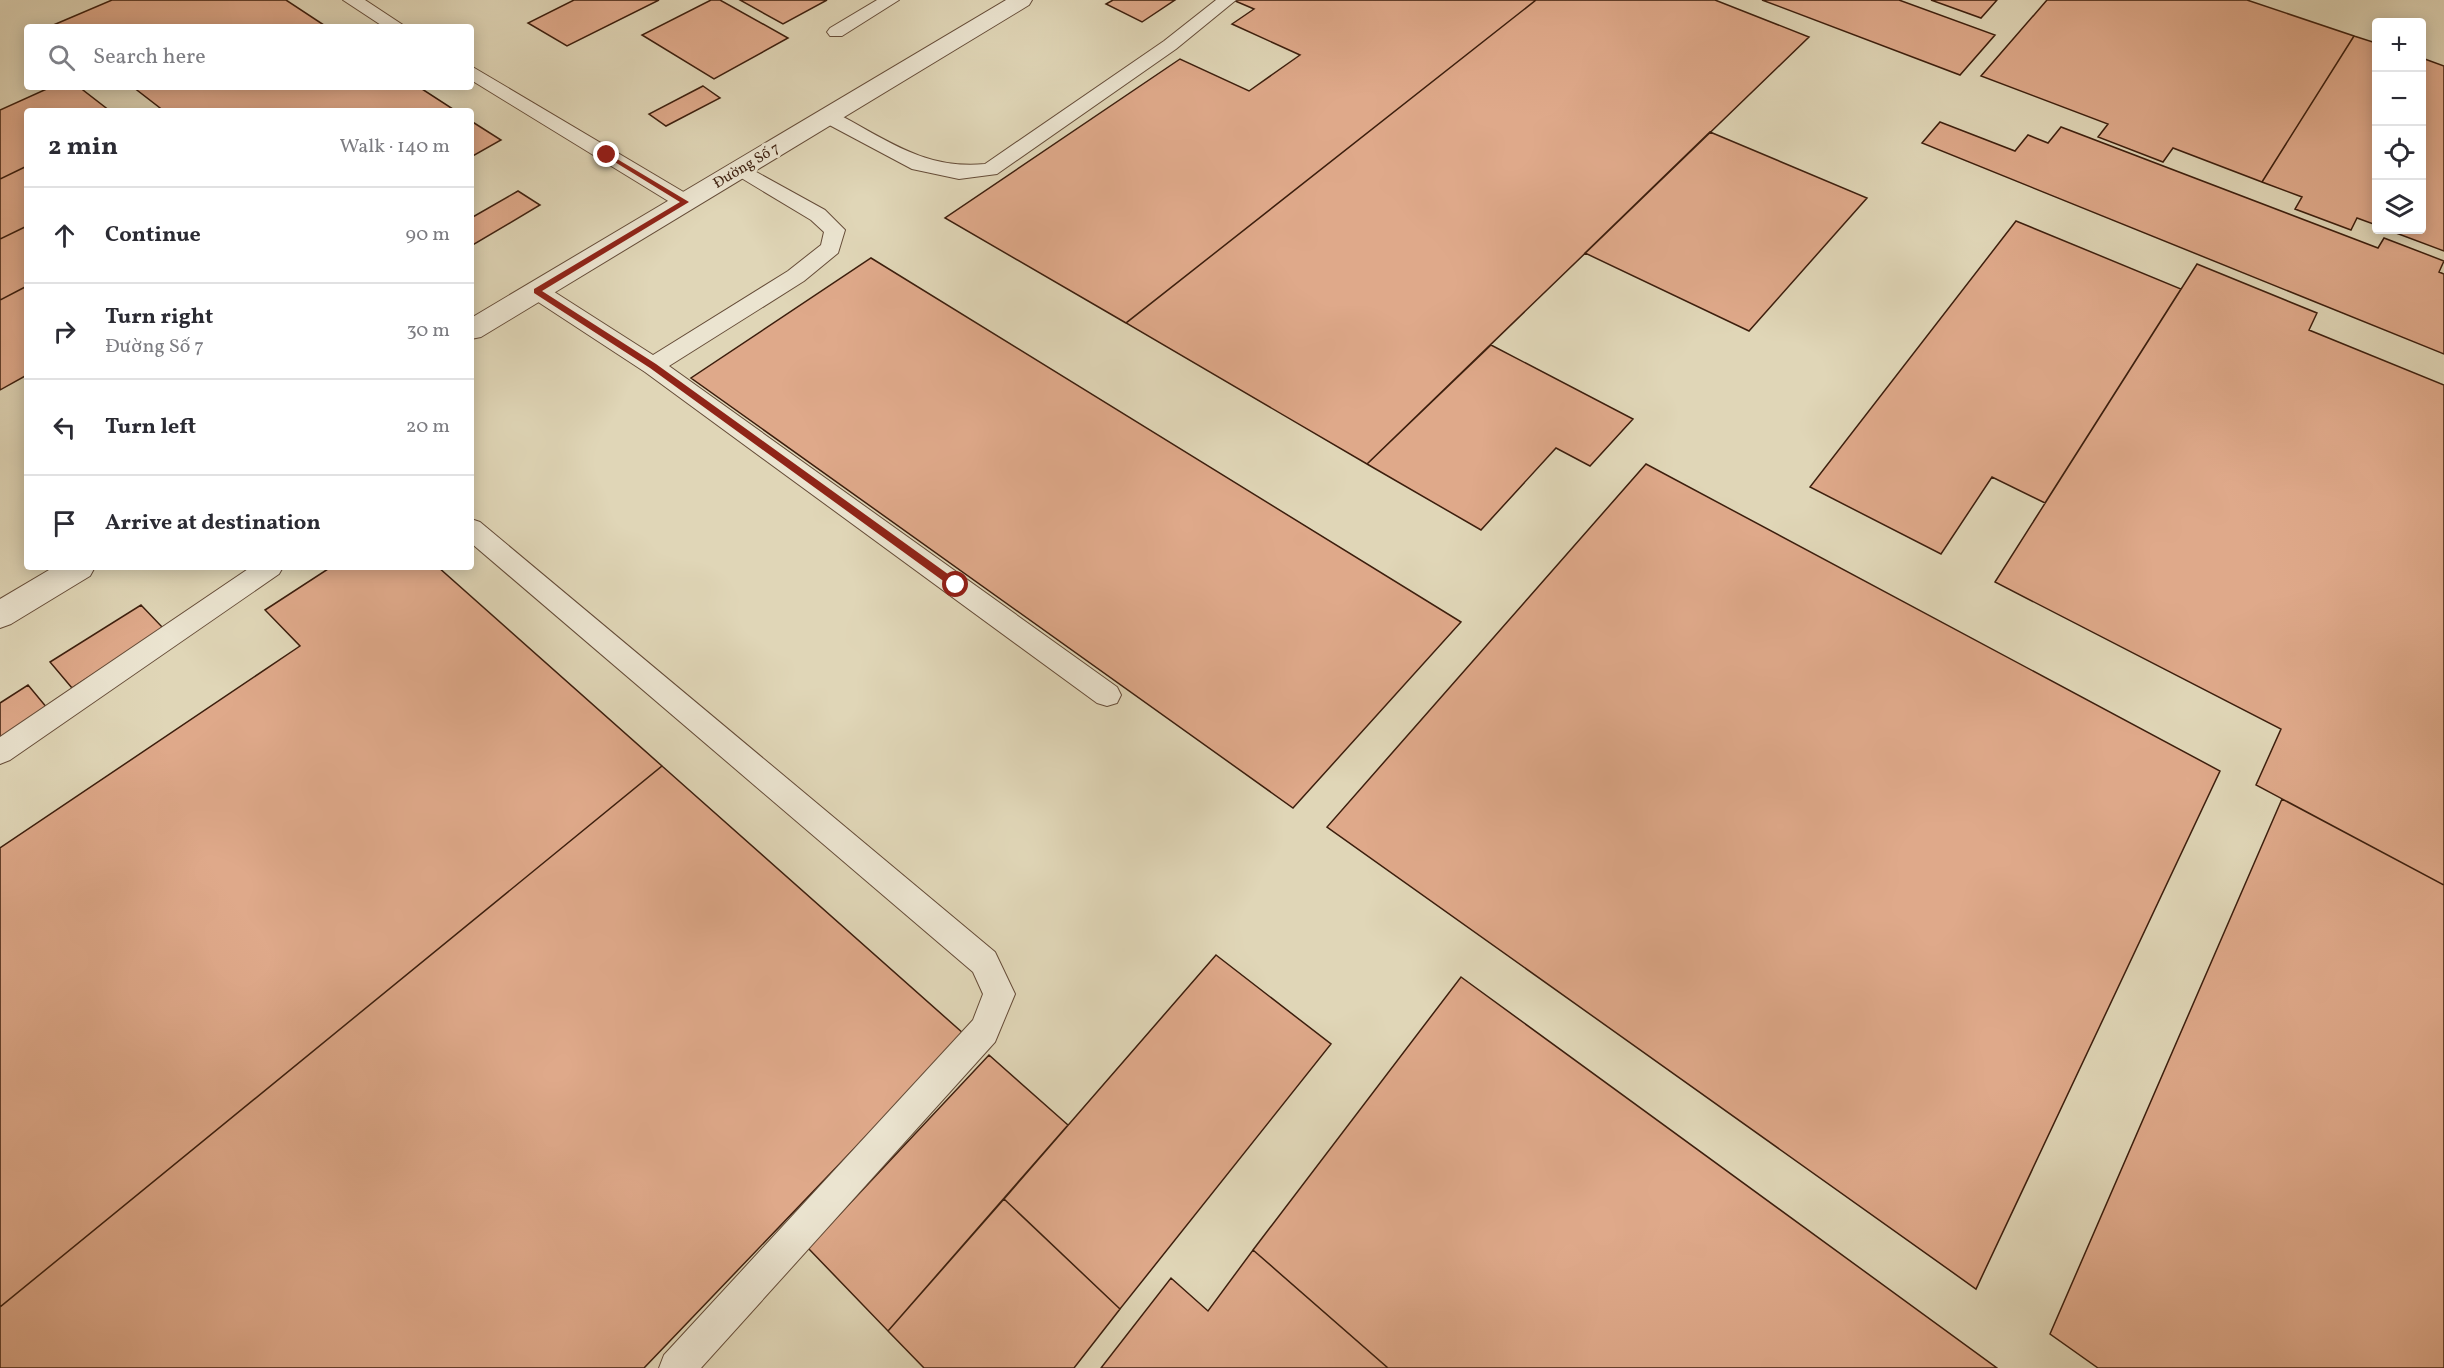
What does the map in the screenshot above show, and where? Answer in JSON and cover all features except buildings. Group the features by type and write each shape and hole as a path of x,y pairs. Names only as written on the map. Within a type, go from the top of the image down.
{"street":[{"name":"Đường Số 7","path":"474,328 1021,0"},
{"path":"0,615 74,570"}],"lane":[{"path":"352,0 392,24"},
{"path":"836,32 890,0"},
{"path":"827,116 919,165 959,173 990,170 1170,45 1227,0"},
{"path":"474,74 685,202"},
{"path":"653,366 796,276 831,248 835,230 818,214 740,169"},
{"path":"537,291 653,366 1107,695"},
{"path":"474,532 984,962 999,994 984,1031 677,1368"},
{"path":"0,752 266,570"}],"route":[{"path":"607,155 685,202 537,291 653,366 956,585"}]}
